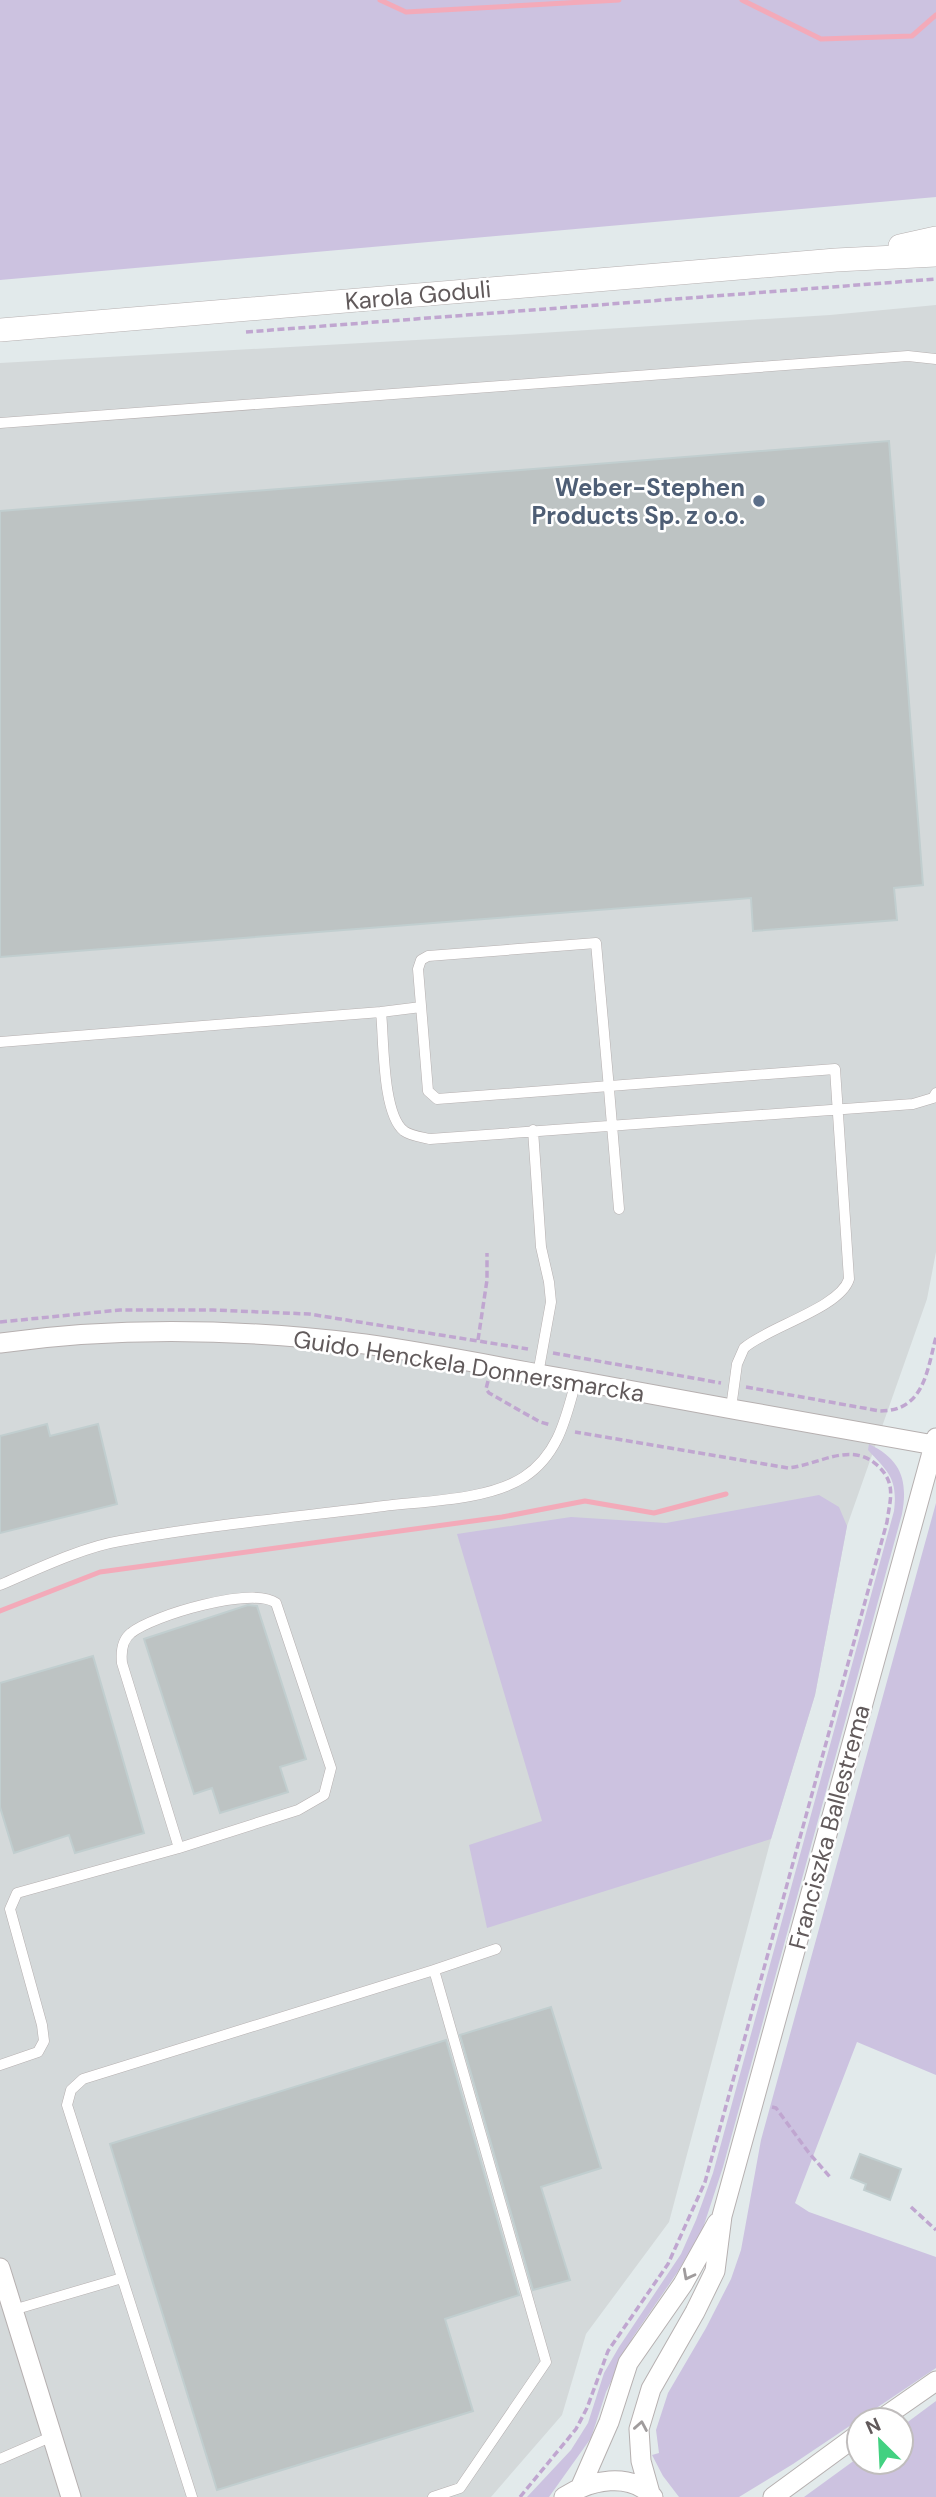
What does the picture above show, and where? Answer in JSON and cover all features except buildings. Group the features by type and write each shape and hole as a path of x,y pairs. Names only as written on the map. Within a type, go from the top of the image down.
{"street":[{"name":"Karola Goduli","path":"836,260 936,238"},
{"name":"Karola Goduli","path":"0,330 836,260 936,255"},
{"name":"Guido Henckela Donnersmarcka","path":"0,1343 149,1332 265,1334 366,1345 935,1441"},
{"name":"Franciszka Ballestrema","path":"652,2495 641,2461 639,2429 651,2389 715,2271 722,2216 935,1441"},
{"name":"Franciszka Ballestrema","path":"581,2486 609,2422 628,2363 683,2284 722,2216"},
{"path":"0,2267 71,2497"},
{"path":"900,2406 936,2381"},
{"path":"773,2497 845,2444"},
{"path":"564,2497 581,2486 605,2480 631,2483 652,2495"}],"lane":[{"path":"0,423 908,356 936,359"},
{"path":"619,1209 608,1086 596,943 428,956 421,960 418,969 428,1091 437,1099 608,1086 835,1069 850,1273 847,1286 834,1299 744,1348 737,1364 731,1408"},
{"path":"0,1042 421,1007"},
{"path":"381,1012 389,1101 394,1118 402,1130 430,1139 913,1104 933,1098 936,1093"},
{"path":"533,1130 541,1247 551,1302 538,1374"},
{"path":"0,1585 117,1541 442,1499 498,1488 523,1477 555,1446 563,1429 576,1381"},
{"path":"0,2065 38,2052 44,2041 10,1909 17,1893 179,1848 298,1810 324,1795 331,1768 276,1603 268,1598 234,1597 148,1623 129,1634 121,1651 122,1663 179,1848"},
{"path":"191,2497 67,2105 71,2090 83,2079 496,1950"},
{"path":"433,2497 460,2488 546,2362 434,1970"},
{"path":"13,2310 122,2278"},
{"path":"0,2459 53,2436"}],"path":[{"path":"240,332 936,279"},
{"path":"478,1340 487,1280 487,1253"},
{"path":"880,1411 893,1411 905,1406 918,1394 936,1338"},
{"path":"486,1389 491,1395 540,1422 555,1427"},
{"path":"520,2497 576,2429 587,2408 608,2351 668,2264 705,2182 887,1522 892,1489 884,1471 868,1457 853,1453 838,1455 803,1467 788,1468 573,1431"},
{"path":"754,2098 776,2108 830,2177"},
{"path":"911,2207 936,2230"}],"shaded area":[{"path":"0,0 936,0 936,197 0,280"},
{"path":"936,305 936,1252 927,1299 847,1526 815,1695 771,1839 669,2222 586,2334 562,2415 491,2497 0,2497 0,363 830,315"},
{"path":"869,1444 896,1464 903,1482 902,1514 723,2167 702,2231 633,2337 606,2392 591,2438 549,2497 527,2497 571,2450 588,2423 604,2373 681,2254 713,2173 894,1511 893,1483 886,1470 868,1450"},
{"path":"819,1495 839,1507 847,1526 815,1695 771,1839 487,1928 469,1845 542,1821 457,1534 571,1517 666,1523"},
{"path":"936,1503 936,2075 857,2042 795,2203 809,2212 936,2257 936,2368 879,2406 845,2406 845,2429 739,2497 679,2497 663,2476 652,2455 659,2453 656,2430 668,2393 731,2279 741,2250 761,2140"},
{"path":"936,2401 936,2497 804,2497 845,2467 845,2476 915,2476 915,2417"}],"waterway":[{"path":"380,0 406,12 619,0"},
{"path":"742,0 821,39 912,36 936,15"},
{"path":"0,1611 100,1572 502,1517 585,1501 654,1513 726,1494"}],"place":[{"name":"Weber-Stephen Products Sp. z o.o.","path":"759,501"}]}
